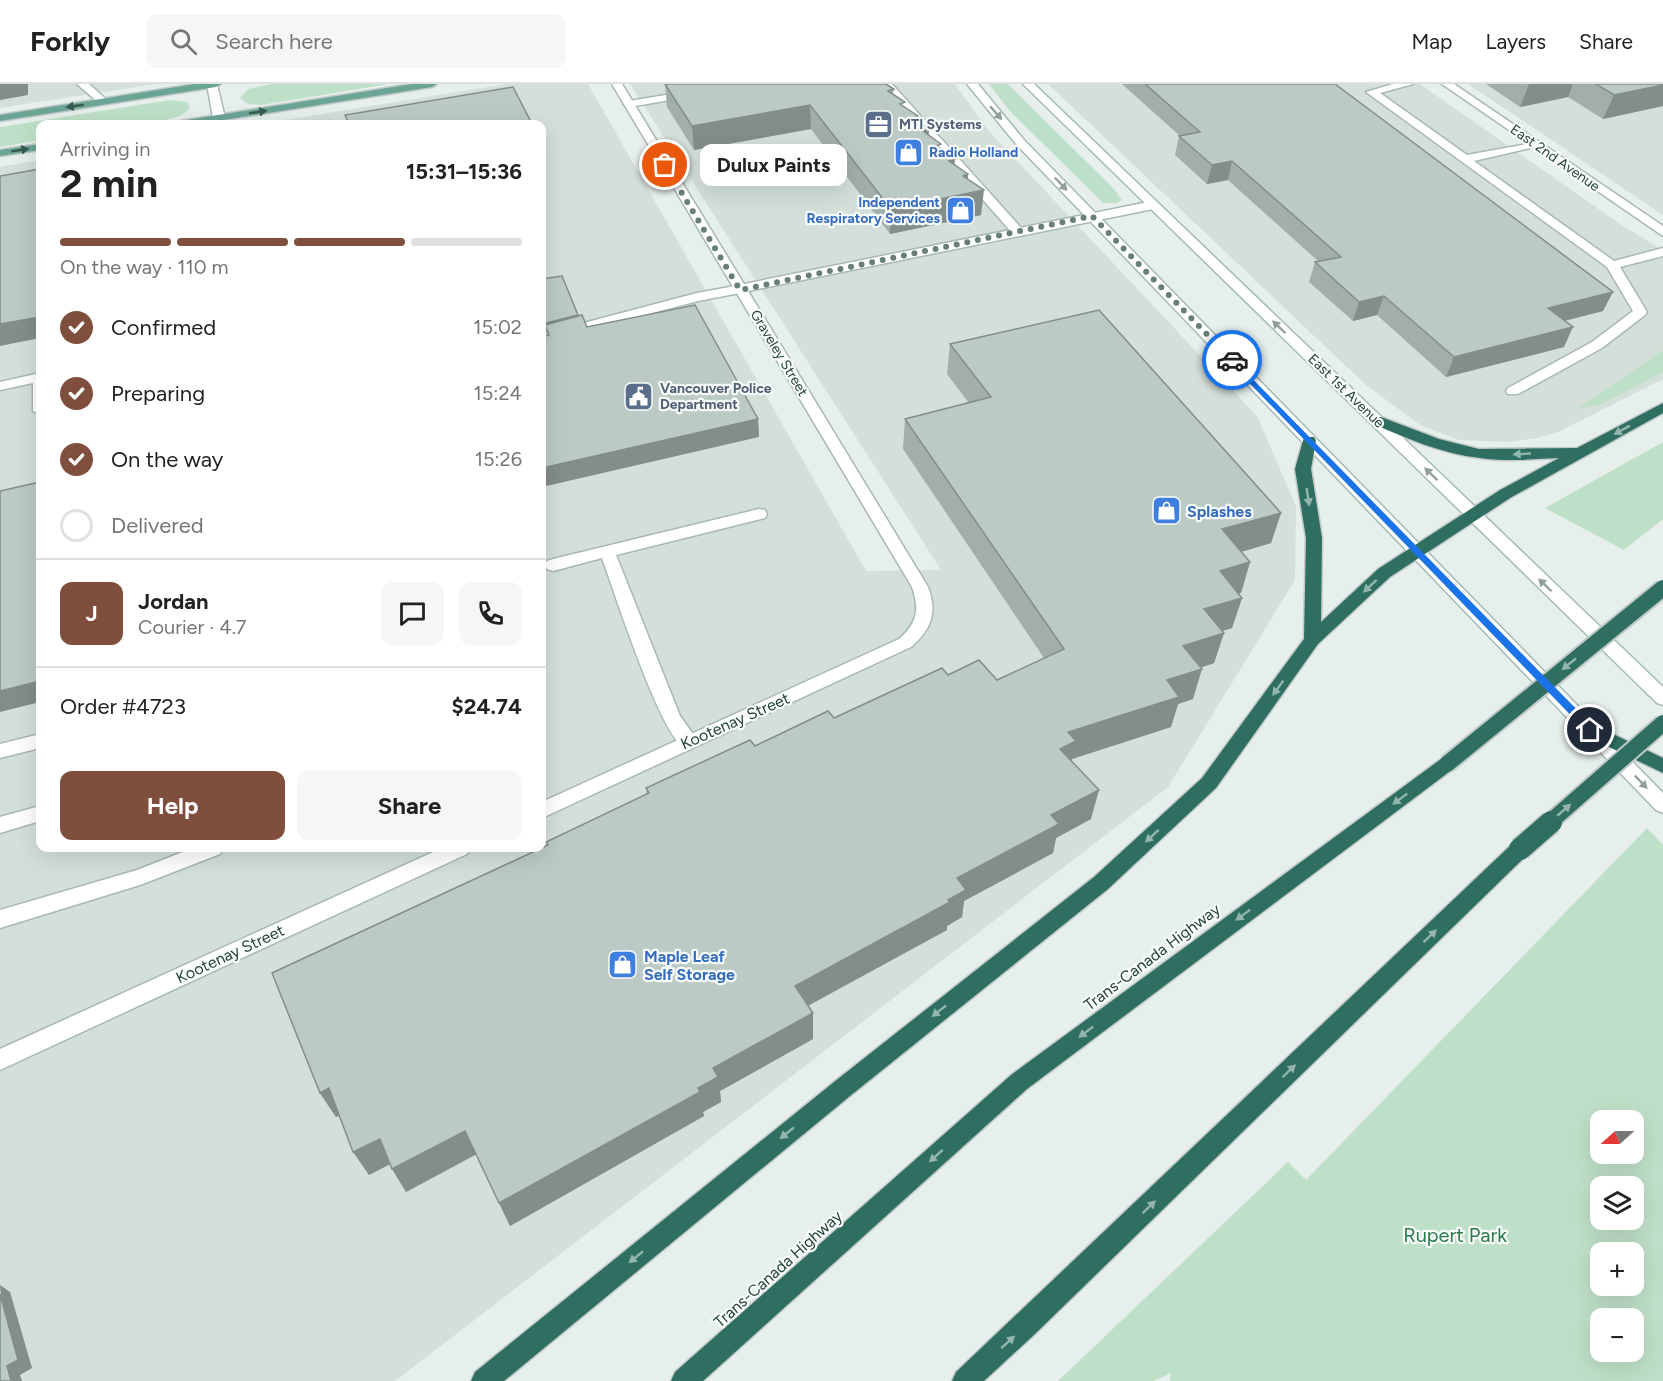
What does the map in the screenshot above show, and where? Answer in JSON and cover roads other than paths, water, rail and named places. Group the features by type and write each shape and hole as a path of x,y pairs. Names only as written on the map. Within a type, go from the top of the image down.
{"highway":[{"path":"484,1381 842,1089 1101,884 1209,783 1312,640 1384,573 1505,494 1663,407"},
{"path":"1376,420 1426,440 1494,455 1580,453"},
{"path":"1309,440 1303,469 1314,538 1312,640"},
{"name":"Trans-Canada Highway","path":"684,1381 1019,1082 1447,764 1663,588"},
{"path":"965,1381 1044,1308 1520,849 1663,723"},
{"path":"1590,730 1663,766"}],"main road":[{"path":"0,118 214,84"},
{"path":"206,120 432,84"},
{"path":"0,153 36,148"}],"street":[{"path":"82,84 103,101"},
{"path":"214,84 219,118"},
{"name":"Graveley Street","path":"617,84 921,587 927,613 922,624"},
{"path":"886,84 1018,232"},
{"path":"972,84 1020,142 1663,805"},
{"name":"East 1st Avenue","path":"1028,84 1663,698"},
{"path":"1408,84 1371,92 1612,265 1640,312 1597,345 1513,391"},
{"name":"East 2nd Avenue","path":"1447,84 1663,232"},
{"path":"629,104 705,91"},
{"path":"1466,159 1535,144"},
{"path":"546,337 697,297 1153,205"},
{"path":"1612,265 1663,252"},
{"path":"0,386 36,378"},
{"path":"553,564 759,514"},
{"path":"607,551 672,718 689,741"},
{"name":"Kootenay Street","path":"546,808 899,646 915,634 922,624"},
{"path":"0,751 36,742"},
{"path":"0,825 36,815"},
{"path":"0,919 140,877 203,852"},
{"name":"Kootenay Street","path":"0,1060 451,852"}],"place":[{"name":"MTI Systems","path":"878,124"},
{"name":"Radio Holland","path":"908,152"},
{"name":"Dulux Paints","path":"665,165"},
{"name":"Independent Respiratory Services","path":"961,210"},
{"name":"Vancouver Police Department","path":"639,396"},
{"name":"Splashes","path":"1166,511"},
{"name":"Maple Leaf Self Storage","path":"623,965"}],"park label":[{"name":"Rupert Park","path":"1455,1235"}]}
